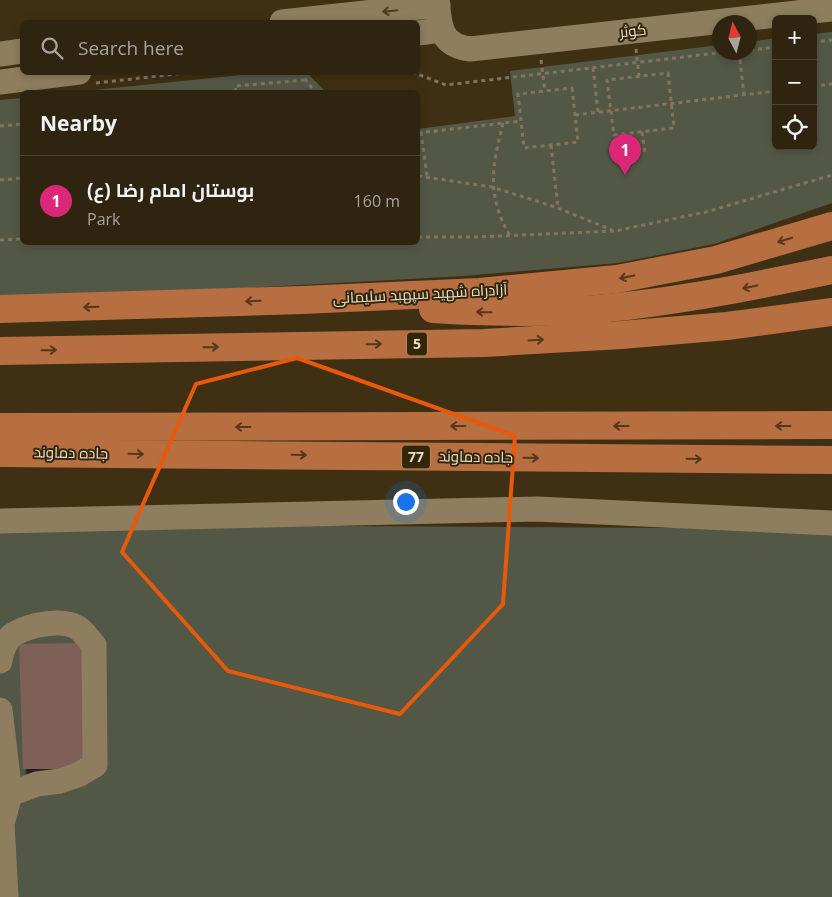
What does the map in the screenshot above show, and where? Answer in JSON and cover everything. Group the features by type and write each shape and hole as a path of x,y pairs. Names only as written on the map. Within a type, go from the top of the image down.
{"highway":[{"name":"آزادراه شهید سپهبد سلیمانی","path":"0,310 480,292 617,279 716,260 832,226"},
{"path":"302,300 480,312 568,311 626,306 732,290 832,270"},
{"name":"5","path":"0,350 484,343 621,335 727,326 832,312"},
{"name":"جاده دماوند","path":"0,427 832,426"},
{"name":"جاده دماوند","path":"0,453 832,460"}],"street":[{"path":"298,20 438,3 429,31"},
{"name":"کوثر","path":"429,31 445,38 460,48 470,49 832,9"},
{"path":"0,54 20,51"},
{"path":"0,82 55,75"},
{"path":"0,520 537,509 832,523"},
{"path":"0,661 1,653 13,635 35,626 62,622 78,628 94,645 94,765 78,775 60,781 37,784 10,794"},
{"path":"0,710 10,794 2,824 6,897"}],"path":[{"path":"634,31 639,76"},
{"path":"817,42 832,40"},
{"path":"538,42 545,91"},
{"path":"757,49 772,47"},
{"path":"419,75 446,86 712,54"},
{"path":"740,60 744,95"},
{"path":"593,68 598,112"},
{"path":"668,72 674,128 614,135 607,80 639,76 668,72"},
{"path":"302,75 313,90"},
{"path":"236,90 235,86 305,80"},
{"path":"817,86 832,84"},
{"path":"572,88 575,115 578,142 524,148 518,94 572,88"},
{"path":"575,115 772,92"},
{"path":"420,132 521,121"},
{"path":"503,123 495,153 492,187 500,219 510,236"},
{"path":"0,126 20,124"},
{"path":"642,132 645,154"},
{"path":"420,138 427,177"},
{"path":"551,145 558,208"},
{"path":"420,237 510,236 615,231 706,212 832,175"},
{"path":"420,176 492,187 558,208 615,231"},
{"path":"0,180 20,178"},
{"path":"0,240 20,239"}],"highlighted area":[{"path":"297,358 515,436 503,604 400,714 228,671 122,552 196,384"}],"green space":[{"path":"832,32 832,203 714,244 618,263 464,276 156,293 0,296 0,100 20,98 20,245 420,245 420,129 515,116 510,71 712,46 712,60 757,60 757,41 772,39 772,150 817,150 817,34"},
{"path":"242,75 309,75 324,90 94,90"},
{"path":"0,524 832,529 832,897 0,897"}],"building":[{"path":"83,643 86,769 23,769 19,644"}],"place":[{"name":"بوستان امام رضا (ع)","path":"625,175"}]}
